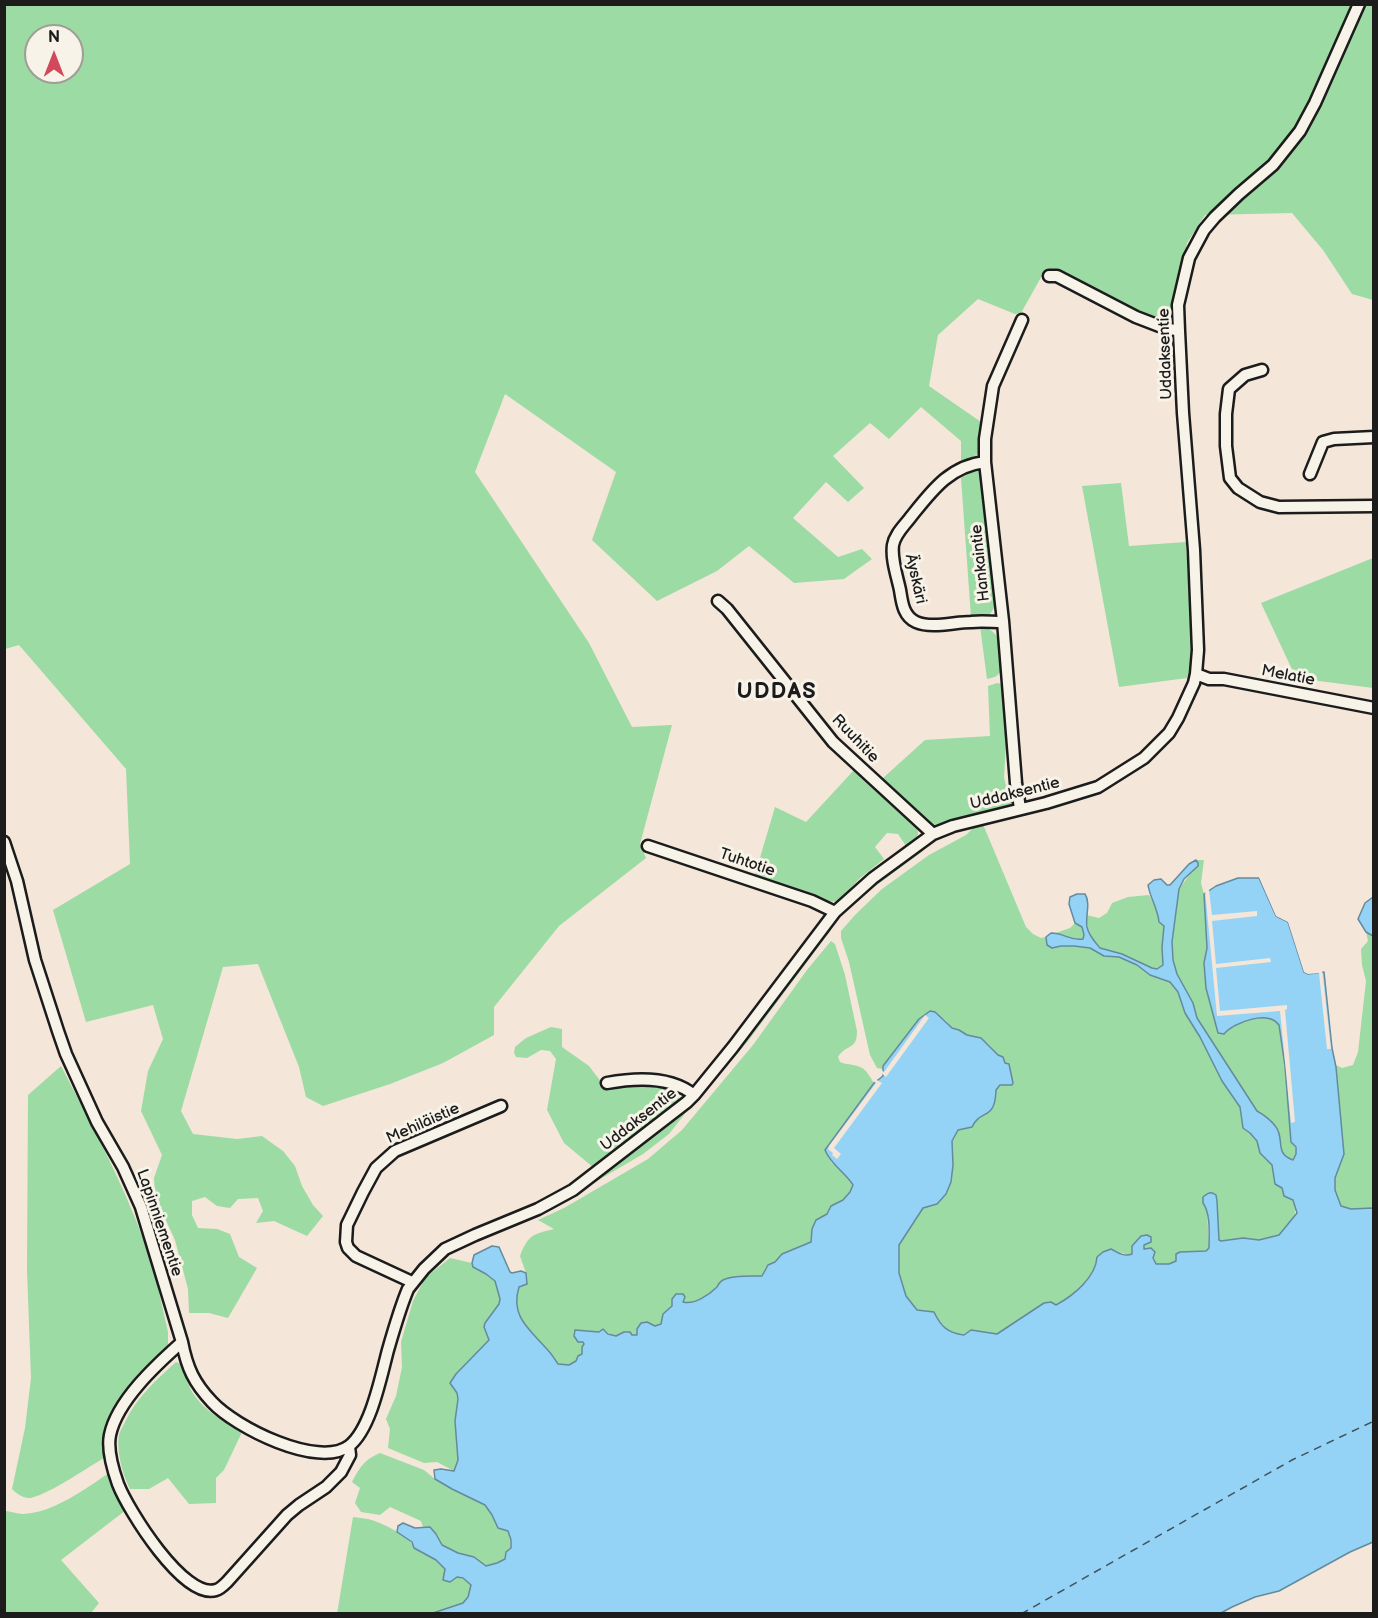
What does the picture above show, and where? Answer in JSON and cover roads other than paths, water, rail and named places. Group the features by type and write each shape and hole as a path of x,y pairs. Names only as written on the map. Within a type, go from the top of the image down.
{"street":[{"name":"Uddaksentie","path":"182,1342 131,1394 116,1416 110,1437 110,1448 118,1484 153,1545 195,1587 213,1591 218,1590 227,1582 287,1515 326,1487 342,1472 350,1455 349,1446 362,1430 371,1410 404,1299 412,1282 434,1258 445,1249 538,1209 573,1190 694,1095 835,912 887,867 933,834 953,826 1072,796 1098,787 1144,758 1169,733 1186,702 1196,674 1198,650 1178,305 1189,258 1204,230 1215,217 1273,165 1300,131 1315,103 1359,4"},
{"path":"1049,276 1057,276 1149,323 1179,331"},
{"name":"Hankaintie","path":"1020,808 1003,622 985,462 985,439 993,386 1022,320"},
{"path":"1262,370 1245,375 1228,389 1226,446 1230,478 1238,488 1260,502 1279,507 1374,506"},
{"path":"1310,474 1323,442 1334,439 1374,437"},
{"name":"Äyskäri","path":"985,462 961,467 941,482 929,493 895,537 892,547 904,609 910,618 929,625 1003,622"},
{"name":"Ruuhitie","path":"718,601 727,609 833,742 933,834"},
{"name":"Melatie","path":"1196,674 1209,679 1224,679 1374,708"},
{"name":"Lapinniementie","path":"4,843 20,892 35,960 58,1031 97,1122 123,1167 141,1207 187,1365 193,1378 214,1404 230,1418 262,1435 300,1450 324,1453 349,1446"},
{"name":"Tuhtotie","path":"648,846 812,901 835,912"},
{"path":"607,1083 653,1080 679,1086 694,1095"},
{"name":"Mehiläistie","path":"412,1282 356,1256 348,1248 347,1225 363,1192 376,1168 395,1151 501,1106"}],"water":[{"path":"1196,860 1198,866 1184,879 1179,889 1172,942 1177,974 1193,1003 1197,1018 1257,1111 1276,1127 1284,1154 1293,1160 1296,1147 1291,1142 1279,1025 1267,1018 1251,1019 1235,1025 1224,1034 1218,1033 1206,988 1204,963 1207,948 1204,894 1216,886 1238,878 1259,878 1276,916 1288,922 1304,972 1308,974 1324,972 1344,1154 1335,1178 1335,1190 1341,1206 1351,1209 1373,1208 1373,1542 1279,1591 1255,1597 1221,1613 430,1614 463,1603 468,1597 471,1585 463,1578 457,1577 450,1582 443,1580 445,1569 436,1560 414,1548 412,1542 397,1532 398,1526 403,1523 415,1528 430,1527 442,1545 458,1553 474,1557 486,1566 505,1559 506,1552 511,1548 508,1531 498,1528 485,1505 435,1479 434,1470 454,1471 458,1460 455,1421 458,1399 450,1383 489,1340 484,1327 485,1323 499,1304 500,1299 495,1281 473,1267 474,1255 492,1246 499,1247 510,1272 526,1273 527,1284 519,1287 517,1297 519,1314 558,1364 569,1365 582,1354 584,1344 578,1342 574,1336 575,1330 599,1332 603,1329 608,1334 616,1336 624,1332 637,1335 637,1329 641,1323 647,1322 655,1326 661,1324 663,1314 672,1306 672,1299 676,1294 683,1294 685,1297 683,1302 692,1302 706,1296 727,1278 762,1276 768,1265 775,1262 782,1254 811,1242 812,1229 816,1220 827,1214 831,1206 843,1200 850,1192 853,1185 825,1150 874,1083 883,1076 883,1066 919,1019 930,1011 935,1012 952,1028 981,1038 1003,1057 1005,1063 1009,1064 1013,1083 1012,1085 1000,1085 996,1090 990,1111 979,1118 972,1127 958,1130 952,1141 953,1165 951,1182 946,1194 937,1204 923,1208 899,1245 899,1273 906,1296 917,1310 934,1312 939,1322 949,1331 964,1335 971,1330 997,1334 1044,1303 1051,1302 1056,1305 1069,1297 1088,1279 1093,1272 1097,1257 1103,1252 1111,1249 1124,1255 1132,1254 1132,1246 1141,1236 1151,1237 1151,1242 1144,1245 1144,1249 1151,1248 1155,1252 1153,1258 1156,1264 1169,1264 1176,1261 1176,1254 1180,1252 1206,1251 1209,1248 1209,1225 1203,1197 1209,1193 1216,1195 1219,1240 1243,1238 1259,1240 1279,1235 1297,1213 1293,1200 1284,1196 1282,1188 1275,1184 1272,1165 1260,1153 1257,1141 1243,1128 1240,1107 1222,1081 1185,1013 1178,992 1170,982 1150,975 1137,965 1119,957 1104,956 1090,948 1061,946 1052,948 1047,945 1046,937 1051,933 1083,939 1082,927 1075,923 1069,904 1070,897 1085,894 1088,902 1087,927 1100,948 1122,954 1157,969 1163,965 1164,926 1159,922 1148,885 1154,880 1161,879 1170,885 1189,864"},
{"path":"1373,897 1373,936 1366,932 1358,919 1365,903"}],"district":[{"name":"UDDAS","path":"777,692"}]}
